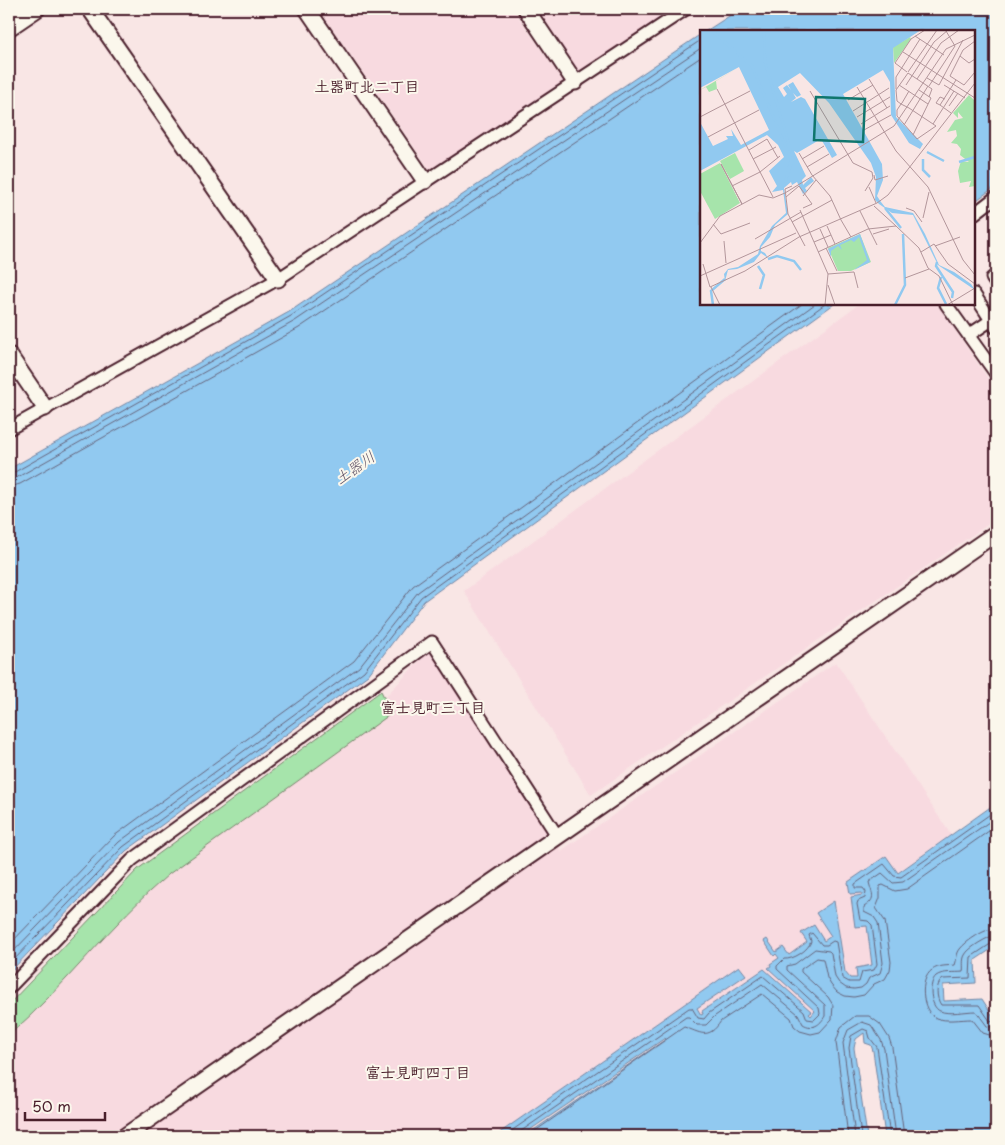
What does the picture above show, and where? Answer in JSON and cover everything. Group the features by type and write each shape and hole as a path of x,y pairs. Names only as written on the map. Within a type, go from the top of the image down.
{"street":[{"path":"9,14 16,9"},
{"path":"9,28 37,9"},
{"path":"90,9 278,279"},
{"path":"308,9 425,182"},
{"path":"526,9 575,82"},
{"path":"9,429 278,279 686,9"},
{"path":"975,213 996,197"},
{"path":"969,335 995,322 975,295"},
{"path":"947,305 996,374"},
{"path":"9,355 44,408"},
{"path":"125,1136 996,533"},
{"path":"9,988 132,860 432,642 558,836"}],"shaded area":[{"path":"319,9 513,9 562,80 562,86 435,172 430,170"},
{"path":"536,9 679,9 584,72 578,71"},
{"path":"858,305 938,305 996,390 996,519 591,795 464,591"},
{"path":"427,653 435,654 561,851 836,662 951,835 897,873 861,893 862,895 851,897 867,925 872,965 856,968 857,978 850,978 845,972 835,902 831,936 824,941 807,942 788,955 776,952 767,939 775,956 776,954 779,958 770,964 771,966 768,968 816,1011 811,1016 809,1014 811,1012 764,969 702,1011 704,1014 701,1015 697,1008 746,975 739,966 495,1136 9,1136 9,1035 34,1013 149,891 169,874 391,713 385,697"}],"green space":[{"path":"381,691 392,713 169,874 128,913 50,996 9,1035 9,1004 138,869"}],"water":[{"path":"740,9 996,9 996,186 975,201 975,30 708,30"},
{"name":"土器川","path":"700,35 700,305 833,305 424,601 368,675 126,851 9,973 9,469 289,312"},
{"path":"996,803 996,946 975,960 976,983 943,985 944,1001 982,999 996,1021 996,1136 885,1136 873,1051 871,1045 865,1043 864,1033 856,1039 854,1048 867,1136 525,1136 665,1038 521,1136 495,1136 739,966 746,975 697,1008 701,1015 703,1014 702,1011 764,969 812,1012 809,1014 811,1016 815,1011 768,968 771,966 770,964 779,958 776,954 774,956 764,941 767,939 776,952 783,947 789,955 807,942 801,933 814,925 824,941 831,936 816,913 834,901 845,972 850,978 857,978 856,968 872,965 867,926 855,927 851,897 862,895 862,893 850,894 848,882 886,856 898,873"}],"district":[{"name":"土器町北二丁目","path":"367,87"},
{"name":"富士見町三丁目","path":"433,708"},
{"name":"富士見町四丁目","path":"418,1073"}]}
